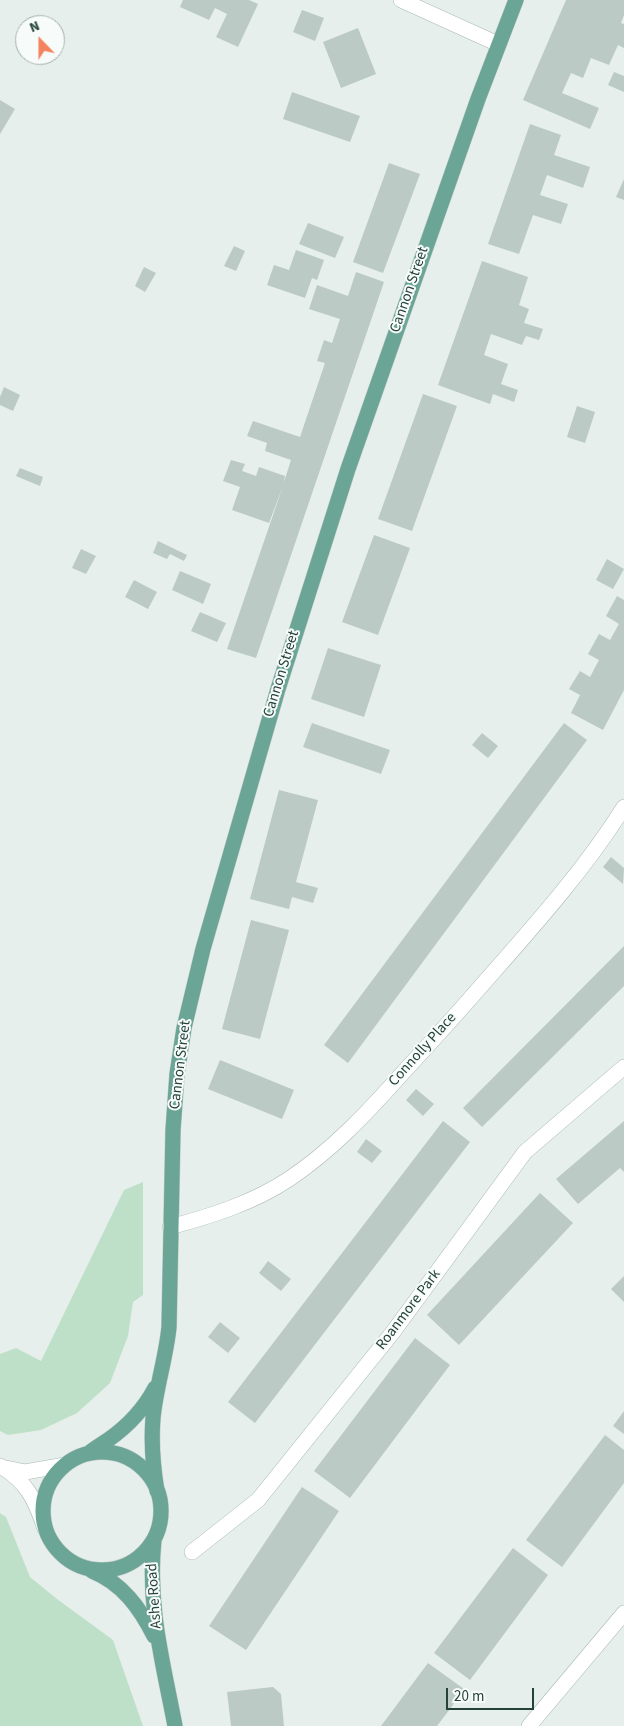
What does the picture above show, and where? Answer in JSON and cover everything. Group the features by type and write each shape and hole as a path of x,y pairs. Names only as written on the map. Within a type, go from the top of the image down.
{"main road":[{"name":"Cannon Street","path":"157,1491 153,1465 152,1435 155,1404 169,1327 174,1121 180,1051 192,992 219,890 324,541 403,310 498,44 516,0"},
{"name":"Cannon Street","path":"87,1454 116,1434 132,1420 151,1396 162,1373"},
{"path":"99,1452 112,1453 135,1462 152,1479 160,1499 161,1515 154,1538 148,1549 130,1564 108,1570 84,1568 64,1557 53,1544 45,1529 43,1517 46,1494 50,1483 65,1465 75,1458 87,1454 99,1452"},
{"name":"Ashe Road","path":"154,1538 151,1565 152,1587 161,1654 175,1726"},
{"name":"Ashe Road","path":"84,1568 105,1577 125,1592 134,1602 150,1627 161,1654"}],"street":[{"path":"401,0 498,44"},
{"name":"Connolly Place","path":"170,1227 226,1210 270,1191 304,1168 337,1142 384,1094 511,952 576,874 624,807"},
{"name":"Roanmore Park","path":"192,1552 258,1500 393,1332 525,1152 624,1068"},
{"path":"0,1466 25,1472 65,1465"},
{"path":"0,1466 15,1475 29,1490 45,1529"},
{"path":"533,1725 624,1613"}],"green space":[{"path":"143,1182 143,1295 133,1302 128,1336 110,1383 77,1413 41,1430 8,1435 0,1431 0,1354 16,1348 41,1361 124,1190"},
{"path":"0,1513 6,1517 30,1577 113,1640 143,1726 0,1726"}],"building":[{"path":"183,0 249,0 258,4 238,47 216,37 227,14 215,8 209,20 180,7"},
{"path":"566,0 624,0 624,15 621,23 624,24 624,48 618,45 609,65 591,58 583,78 571,73 562,93 599,108 590,129 523,100"},
{"path":"302,10 324,18 315,41 293,32"},
{"path":"358,28 376,74 341,88 323,42"},
{"path":"614,72 624,76 624,92 608,85"},
{"path":"292,92 360,116 350,142 283,119"},
{"path":"0,100 15,109 0,134"},
{"path":"530,124 561,135 554,155 590,167 583,188 547,175 540,195 568,204 561,224 533,215 519,254 488,244"},
{"path":"389,163 420,174 383,273 353,262"},
{"path":"624,179 624,200 616,197"},
{"path":"308,223 344,237 335,258 299,244"},
{"path":"234,246 245,251 236,271 224,266"},
{"path":"296,250 324,260 317,280 312,278 305,298 267,285 274,265 289,270"},
{"path":"482,261 528,277 519,305 529,309 524,323 543,329 539,340 526,336 522,345 491,334 484,355 508,364 501,384 518,390 514,402 493,394 490,404 438,385"},
{"path":"144,267 156,273 145,292 135,286"},
{"path":"356,272 384,282 256,658 227,649 283,486 269,523 232,510 240,487 223,481 231,460 245,464 242,471 256,476 259,467 285,476 284,482 291,460 265,451 267,443 247,436 253,421 300,437 325,363 317,361 324,340 332,343 340,319 309,309 317,285 348,296"},
{"path":"4,387 20,395 13,411 0,405 0,397"},
{"path":"423,394 457,406 412,531 378,519"},
{"path":"577,406 595,412 585,443 567,437"},
{"path":"20,468 43,477 40,486 16,476"},
{"path":"374,535 410,548 378,635 342,622"},
{"path":"158,541 187,555 184,561 170,554 167,559 153,553"},
{"path":"81,549 96,556 86,574 72,568"},
{"path":"607,559 624,569 613,589 596,580"},
{"path":"180,571 211,584 203,604 172,590"},
{"path":"134,580 157,592 148,609 125,597"},
{"path":"617,596 624,600 624,690 603,730 571,713 580,695 569,689 580,671 590,677 599,660 588,654 599,634 610,640 619,624 606,616"},
{"path":"200,612 226,623 217,642 191,631"},
{"path":"328,648 381,665 364,717 311,699"},
{"path":"312,723 390,750 381,774 303,747"},
{"path":"564,723 587,740 348,1063 324,1045"},
{"path":"482,733 498,746 488,758 472,745"},
{"path":"279,790 318,800 296,882 318,888 313,903 292,897 289,909 250,899"},
{"path":"611,857 624,868 623,884 603,867"},
{"path":"251,920 289,930 260,1039 222,1029"},
{"path":"624,946 624,986 482,1127 463,1108"},
{"path":"220,1060 294,1090 282,1119 208,1089"},
{"path":"416,1089 434,1104 423,1116 406,1100"},
{"path":"443,1121 470,1142 255,1423 228,1402"},
{"path":"624,1121 624,1172 620,1168 578,1204 556,1179"},
{"path":"366,1139 382,1151 372,1163 357,1152"},
{"path":"540,1193 573,1223 459,1345 427,1315"},
{"path":"268,1261 291,1279 281,1291 259,1273"},
{"path":"624,1276 624,1302 611,1289"},
{"path":"220,1322 240,1338 228,1353 208,1337"},
{"path":"415,1338 450,1365 350,1498 314,1471"},
{"path":"624,1411 624,1434 613,1426"},
{"path":"605,1435 624,1450 624,1483 562,1567 526,1540"},
{"path":"302,1487 339,1511 246,1650 209,1626"},
{"path":"513,1548 548,1575 470,1680 434,1653"},
{"path":"428,1663 464,1689 450,1709 437,1726 381,1726"},
{"path":"273,1687 281,1694 284,1726 231,1726 227,1692"}]}
